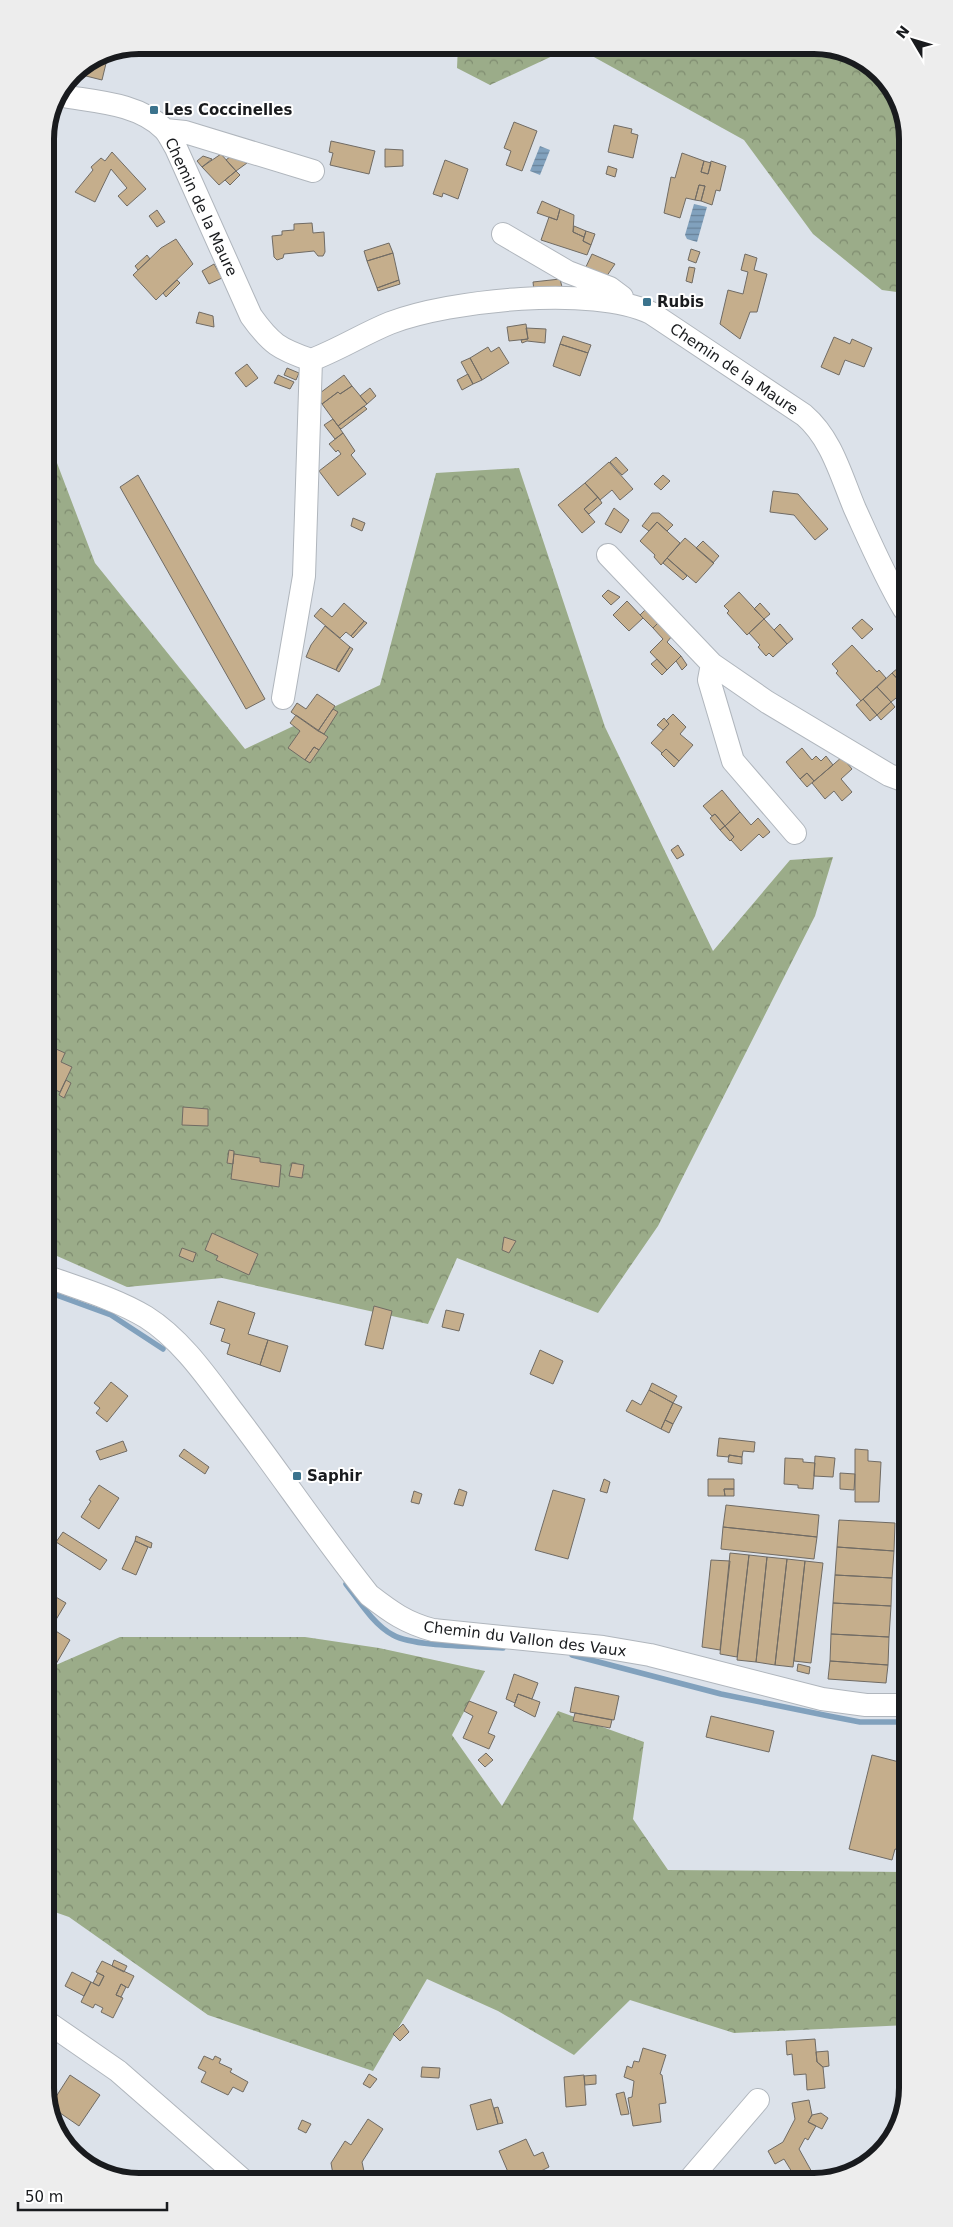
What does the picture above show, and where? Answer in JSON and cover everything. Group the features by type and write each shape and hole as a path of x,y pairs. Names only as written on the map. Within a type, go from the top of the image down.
{"street":[{"name":"Chemin de la Maure","path":"65,97 130,108 149,117 165,130 176,148 251,316 267,338 285,351 311,360 337,350 389,324 422,313 495,300 593,298 627,303 651,313 804,415 818,427 831,449 859,517 899,600"},
{"path":"165,130 185,132 313,171"},
{"path":"503,234 568,272 610,288 627,303"},
{"path":"283,698 304,576 311,360"},
{"path":"608,555 712,664 767,702 899,779"},
{"path":"712,664 709,680 732,761 795,833"},
{"name":"Chemin du Vallon des Vaux","path":"54,1279 116,1302 146,1318 167,1333 189,1356 218,1392 370,1595 392,1613 413,1625 433,1630 603,1647 650,1655 822,1699 866,1705 899,1705"},
{"path":"54,2027 118,2071 235,2173"},
{"path":"695,2173 758,2100"}],"green space":[{"path":"458,54 557,54 490,85 457,68"},
{"path":"588,54 820,54 847,60 866,71 882,87 891,101 898,122 899,292 882,290 813,234 744,140"},
{"path":"54,455 95,563 245,749 380,685 436,473 519,468 605,727 713,951 790,860 833,857 815,916 658,1226 598,1313 457,1258 428,1324 222,1278 127,1287 54,1255"},
{"path":"120,1637 305,1637 379,1648 485,1671 452,1735 502,1806 558,1711 644,1742 633,1819 668,1870 899,1872 899,2025 734,2033 630,2000 574,2055 498,2011 427,1979 373,2071 208,2015 69,1917 54,1912 54,1666"}],"water":[{"path":"540,146 550,150 540,175 530,171"},
{"path":"694,204 707,207 697,242 687,239 685,235"}],"building":[{"path":"107,60 102,80 83,75 96,65"},
{"path":"514,122 537,131 522,171 506,165 511,151 504,148"},
{"path":"614,125 632,129 631,133 638,135 633,158 608,152"},
{"path":"331,141 375,151 369,174 330,165 333,153 329,152"},
{"path":"385,149 403,150 403,166 385,167"},
{"path":"112,152 146,189 127,206 118,196 127,188 111,169 95,202 75,192 93,170 91,167 101,158 105,161"},
{"path":"682,153 704,161 701,172 708,174 711,161 726,166 720,191 716,190 712,205 701,201 705,186 699,185 695,200 686,198 680,218 664,213 671,177 675,178"},
{"path":"221,154 236,171 219,185 202,167"},
{"path":"203,156 212,159 202,167 197,161"},
{"path":"231,156 247,163 236,171 226,160"},
{"path":"445,160 468,169 458,199 443,193 442,197 433,194"},
{"path":"704,161 711,163 708,174 701,172"},
{"path":"608,166 617,169 615,177 606,174"},
{"path":"236,171 240,175 230,185 225,180"},
{"path":"699,185 705,186 701,201 695,200"},
{"path":"542,201 560,209 557,220 537,213"},
{"path":"560,209 574,215 573,232 584,237 583,241 591,245 587,255 541,240 549,217 557,220"},
{"path":"157,210 165,222 157,227 149,216"},
{"path":"312,223 313,233 324,232 325,252 323,256 318,256 314,251 284,254 283,258 277,260 274,257 272,236 282,235 282,231 294,230 294,224"},
{"path":"574,226 586,231 584,237 573,232"},
{"path":"586,231 595,234 591,245 583,241"},
{"path":"176,239 193,264 156,300 133,275 161,248"},
{"path":"389,243 393,253 367,261 364,251"},
{"path":"691,249 700,252 696,263 688,260"},
{"path":"393,253 399,280 377,288 367,261"},
{"path":"592,254 615,264 604,280 584,271"},
{"path":"745,254 757,258 754,270 767,274 757,312 750,312 740,339 720,324 728,290 743,294 748,272 741,270"},
{"path":"147,255 150,259 138,270 135,266"},
{"path":"214,264 222,278 209,284 202,271"},
{"path":"689,267 695,268 692,283 686,281"},
{"path":"560,279 562,287 534,291 533,282"},
{"path":"177,280 180,283 166,297 163,293"},
{"path":"399,280 400,284 378,291 377,288"},
{"path":"199,312 213,316 214,327 196,323"},
{"path":"526,324 528,339 509,341 507,327"},
{"path":"526,328 546,329 545,343 527,341 522,343 521,340 528,339"},
{"path":"563,336 591,345 588,353 560,344"},
{"path":"834,337 850,344 852,339 872,348 864,367 845,360 839,375 821,367"},
{"path":"560,344 588,353 580,376 553,366"},
{"path":"488,347 491,352 499,347 509,363 482,380 470,358"},
{"path":"470,358 482,380 473,384 461,362"},
{"path":"247,364 258,378 246,387 235,373"},
{"path":"287,368 299,373 296,380 284,375"},
{"path":"468,374 473,384 462,390 457,380"},
{"path":"278,375 294,382 290,389 274,383"},
{"path":"344,375 352,386 340,394 338,392 322,404 316,396"},
{"path":"352,386 367,404 338,426 322,404 338,392 340,394"},
{"path":"370,388 376,396 367,404 360,396"},
{"path":"364,406 367,409 341,429 338,426"},
{"path":"333,419 343,433 335,439 324,425"},
{"path":"343,433 355,451 351,455 366,474 338,496 319,471 341,454 338,450 336,452 329,444"},
{"path":"616,457 628,470 622,475 610,462"},
{"path":"609,462 633,489 620,500 612,490 600,500 585,483"},
{"path":"138,475 265,699 246,709 120,487"},
{"path":"663,475 670,481 661,490 654,484"},
{"path":"585,483 598,497 584,509 595,522 582,533 558,505"},
{"path":"773,491 798,494 828,529 815,540 794,515 770,512"},
{"path":"598,497 602,503 589,514 584,509"},
{"path":"614,508 629,520 621,533 605,524"},
{"path":"652,513 659,513 673,525 667,531 657,522 649,531 642,526"},
{"path":"353,518 365,523 362,531 351,526"},
{"path":"657,522 680,543 661,565 654,557 655,555 640,541"},
{"path":"685,538 714,563 696,583 667,558"},
{"path":"703,541 719,556 713,563 696,548"},
{"path":"667,558 687,576 683,580 663,563"},
{"path":"608,590 620,597 611,605 602,596"},
{"path":"739,592 764,619 747,635 727,613 729,611 724,606"},
{"path":"627,601 643,618 629,631 613,615"},
{"path":"344,603 364,621 351,636 346,632 340,638 314,616 321,608 332,617"},
{"path":"760,603 770,614 764,619 754,609"},
{"path":"646,609 659,622 653,628 640,615"},
{"path":"764,619 787,644 773,657 769,653 766,656 758,647 760,645 749,633"},
{"path":"862,619 873,629 862,639 852,628"},
{"path":"364,621 367,623 353,638 351,636"},
{"path":"659,622 672,636 667,642 681,656 667,670 650,652 663,639 653,628"},
{"path":"780,624 793,639 787,644 774,630"},
{"path":"325,626 350,647 336,670 306,657 311,645"},
{"path":"852,645 877,672 879,670 886,678 861,701 836,673 838,671 832,664"},
{"path":"350,647 353,649 339,672 336,670 338,665"},
{"path":"681,656 687,665 682,670 676,661"},
{"path":"657,659 667,670 662,675 651,664"},
{"path":"899,669 899,681 892,673"},
{"path":"892,673 899,681 899,696 891,702 877,687"},
{"path":"877,687 891,702 877,715 863,699"},
{"path":"317,694 335,706 318,731 291,712 297,703 306,709"},
{"path":"863,699 877,715 870,721 856,705"},
{"path":"891,702 895,707 881,720 877,715"},
{"path":"333,709 338,712 324,734 318,731"},
{"path":"673,714 686,727 680,734 693,745 679,761 666,749 662,753 651,743 669,724 666,721"},
{"path":"296,715 328,737 319,750 314,747 305,760 288,748 300,731 290,723"},
{"path":"664,718 669,724 663,730 657,725"},
{"path":"314,747 319,750 310,763 305,760"},
{"path":"802,748 812,760 816,756 821,761 826,756 833,765 814,781 807,773 800,779 786,762"},
{"path":"666,749 679,761 674,767 661,754"},
{"path":"842,757 852,769 841,779 852,792 842,801 834,791 825,799 812,783"},
{"path":"807,773 814,781 807,787 800,779"},
{"path":"722,790 740,812 725,826 715,814 712,816 703,806"},
{"path":"740,812 751,825 758,818 770,832 763,838 759,834 741,851 731,840 734,837 725,826"},
{"path":"715,814 725,826 720,830 710,818"},
{"path":"725,826 734,837 730,841 720,830"},
{"path":"678,845 684,855 677,859 671,850"},
{"path":"54,1048 65,1053 61,1062 72,1067 60,1092 54,1089"},
{"path":"66,1080 71,1083 64,1098 59,1095"},
{"path":"183,1107 208,1109 208,1126 182,1125"},
{"path":"229,1150 234,1151 233,1164 227,1163"},
{"path":"234,1154 260,1158 260,1162 281,1165 279,1187 231,1179"},
{"path":"292,1163 304,1165 302,1178 289,1176"},
{"path":"212,1233 258,1254 249,1275 216,1260 218,1256 205,1250"},
{"path":"504,1237 516,1241 509,1253 502,1250"},
{"path":"182,1248 196,1253 193,1262 179,1256"},
{"path":"218,1301 255,1313 248,1334 268,1340 260,1365 227,1354 230,1344 221,1341 225,1329 210,1324"},
{"path":"374,1306 392,1311 383,1349 365,1345"},
{"path":"446,1310 464,1314 459,1331 442,1327"},
{"path":"268,1340 288,1346 280,1372 260,1365"},
{"path":"540,1350 563,1361 553,1384 530,1374"},
{"path":"111,1382 128,1396 107,1422 96,1413 100,1408 94,1403"},
{"path":"652,1383 677,1396 673,1403 649,1390"},
{"path":"649,1390 673,1403 661,1429 626,1411 632,1400 641,1405"},
{"path":"673,1403 682,1407 673,1424 665,1420"},
{"path":"665,1420 673,1424 669,1433 661,1429"},
{"path":"719,1438 755,1442 754,1452 743,1451 742,1457 717,1456"},
{"path":"123,1441 127,1451 100,1460 96,1451"},
{"path":"184,1449 209,1467 205,1474 179,1456"},
{"path":"855,1449 868,1450 868,1461 881,1462 879,1502 855,1502"},
{"path":"729,1455 742,1457 742,1464 728,1462"},
{"path":"815,1456 835,1458 833,1477 814,1476"},
{"path":"785,1458 803,1459 803,1462 815,1463 813,1489 798,1488 798,1485 784,1484"},
{"path":"840,1473 855,1474 854,1490 840,1489"},
{"path":"604,1479 610,1482 607,1493 600,1491"},
{"path":"708,1479 734,1479 734,1489 724,1489 725,1496 708,1496"},
{"path":"99,1485 119,1498 99,1529 81,1517"},
{"path":"459,1489 467,1492 463,1506 454,1504"},
{"path":"724,1489 734,1489 734,1496 725,1496"},
{"path":"553,1490 585,1499 568,1559 535,1550"},
{"path":"414,1491 422,1494 419,1504 411,1502"},
{"path":"726,1505 819,1515 817,1537 723,1527"},
{"path":"839,1520 895,1523 894,1551 837,1547"},
{"path":"723,1527 817,1537 814,1559 721,1549"},
{"path":"63,1532 107,1560 100,1570 56,1542"},
{"path":"136,1536 152,1543 151,1548 135,1541"},
{"path":"135,1541 148,1547 136,1575 122,1569"},
{"path":"837,1547 894,1551 892,1578 835,1575"},
{"path":"730,1553 749,1555 737,1657 720,1654"},
{"path":"749,1555 767,1557 756,1662 737,1660"},
{"path":"767,1557 787,1559 775,1665 756,1662"},
{"path":"787,1559 805,1561 793,1667 775,1665"},
{"path":"711,1560 730,1561 720,1650 702,1647"},
{"path":"805,1561 823,1563 811,1663 794,1661"},
{"path":"835,1575 892,1578 891,1606 833,1603"},
{"path":"54,1596 66,1603 54,1623"},
{"path":"833,1603 891,1606 889,1637 831,1634"},
{"path":"54,1630 70,1640 54,1667"},
{"path":"831,1634 889,1637 888,1665 830,1661"},
{"path":"830,1661 888,1665 886,1683 828,1679"},
{"path":"798,1664 810,1667 809,1674 797,1671"},
{"path":"514,1674 538,1683 532,1699 518,1694 515,1703 506,1699"},
{"path":"575,1687 619,1696 614,1720 570,1712"},
{"path":"518,1694 540,1702 535,1717 514,1706"},
{"path":"469,1701 497,1712 488,1733 495,1736 489,1749 463,1738 473,1716 464,1711"},
{"path":"575,1713 612,1720 610,1728 573,1721"},
{"path":"711,1716 774,1731 769,1752 706,1737"},
{"path":"486,1753 493,1760 485,1767 478,1760"},
{"path":"872,1755 899,1762 899,1850 895,1849 892,1860 849,1849"},
{"path":"114,1960 127,1966 124,1972 112,1966"},
{"path":"102,1961 134,1976 128,1988 121,1984 116,1995 123,1998 113,2018 101,2012 103,2008 95,2004 93,2008 81,2002 91,1982 99,1986 104,1976 96,1972"},
{"path":"72,1972 91,1982 84,1996 65,1986"},
{"path":"98,1973 104,1976 99,1986 93,1983"},
{"path":"121,1984 126,1987 121,1997 116,1995"},
{"path":"403,2024 409,2032 400,2041 393,2034"},
{"path":"815,2039 817,2062 823,2067 825,2088 807,2090 806,2074 794,2075 792,2054 787,2055 786,2041"},
{"path":"643,2048 666,2055 660,2074 662,2075 666,2103 659,2104 661,2122 633,2126 628,2098 632,2097 634,2081 624,2077 627,2066 632,2068 634,2061 639,2062"},
{"path":"828,2051 829,2066 823,2067 817,2062 816,2052"},
{"path":"204,2056 213,2060 215,2056 221,2059 219,2063 232,2069 230,2072 248,2082 243,2092 233,2087 228,2095 201,2082 206,2072 198,2068"},
{"path":"422,2067 440,2068 439,2078 421,2077"},
{"path":"369,2074 377,2079 370,2088 363,2084"},
{"path":"70,2075 100,2095 79,2126 57,2111 54,2100"},
{"path":"584,2075 586,2105 566,2107 564,2077"},
{"path":"596,2075 596,2084 585,2085 584,2076"},
{"path":"624,2092 629,2114 621,2115 616,2094"},
{"path":"491,2099 498,2124 477,2130 470,2105"},
{"path":"809,2100 812,2115 808,2122 816,2126 808,2140 805,2138 799,2149 812,2173 793,2173 784,2159 775,2164 768,2151 783,2142 795,2119 792,2103"},
{"path":"498,2107 503,2123 498,2124 494,2108"},
{"path":"821,2113 828,2118 822,2129 808,2122 812,2115"},
{"path":"368,2119 383,2129 362,2162 364,2173 333,2173 331,2163 345,2141 351,2145"},
{"path":"302,2120 311,2124 306,2133 298,2129"},
{"path":"526,2139 534,2156 543,2152 549,2167 537,2173 508,2173 499,2151"}],"waterway":[{"path":"54,1294 111,1315 163,1349"},
{"path":"346,1584 373,1619 393,1635 415,1642 430,1644 503,1648"},
{"path":"572,1655 721,1694 860,1722 899,1722"}],"place":[{"name":"Les Coccinelles","path":"154,110"},
{"name":"Rubis","path":"647,302"},
{"name":"Saphir","path":"297,1476"}]}
